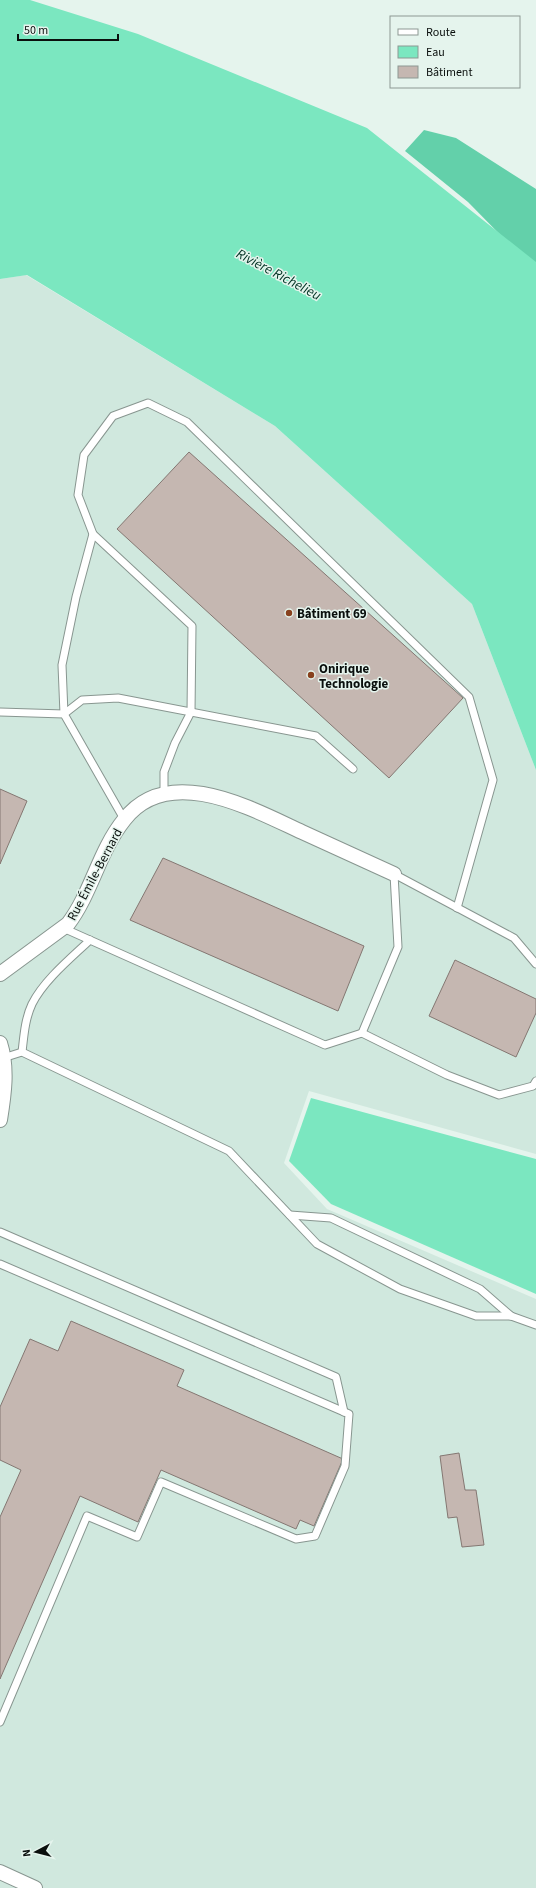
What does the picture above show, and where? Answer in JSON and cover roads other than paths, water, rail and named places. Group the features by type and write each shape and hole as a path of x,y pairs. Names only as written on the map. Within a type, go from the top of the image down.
{"street":[{"name":"Rue Émile-Bernard","path":"0,974 63,928 76,914 106,849 124,819 135,808 164,795 180,792 196,792 236,802 394,874"},
{"path":"0,1043 5,1068 4,1097 0,1120"},
{"path":"0,1872 35,1888"}],"lane":[{"path":"164,795 164,772 175,743 191,712 192,626 93,534 78,495 84,455 113,416 148,403 187,422 469,698 493,780 457,908"},
{"path":"93,534 76,597 62,665 64,714 124,819"},
{"path":"0,712 64,714 82,700 118,698 316,736 353,769"},
{"path":"394,874 514,938 536,964"},
{"path":"362,1033 398,948 394,874"},
{"path":"63,928 325,1045 362,1033 447,1075 498,1095 534,1086 536,1081"},
{"path":"22,1052 24,1028 32,1004 56,971 90,940"},
{"path":"3,1058 22,1052 229,1151 317,1244 400,1289 476,1316 511,1316 536,1325"},
{"path":"290,1215 331,1218 480,1289 511,1316"},
{"path":"0,1232 336,1377 344,1412"},
{"path":"0,1264 349,1414 345,1466 315,1536 296,1539 161,1482 138,1537 87,1516 0,1722"}],"water":[{"name":"Rivière Richelieu","path":"0,0 30,0 138,34 367,128 536,262 536,770 472,604 275,426 27,275 0,279"},
{"path":"311,1098 536,1159 536,1294 331,1204 289,1161"}],"place":[{"name":"Bâtiment 69","path":"289,613"},
{"name":"Onirique Technologie","path":"311,675"}]}
